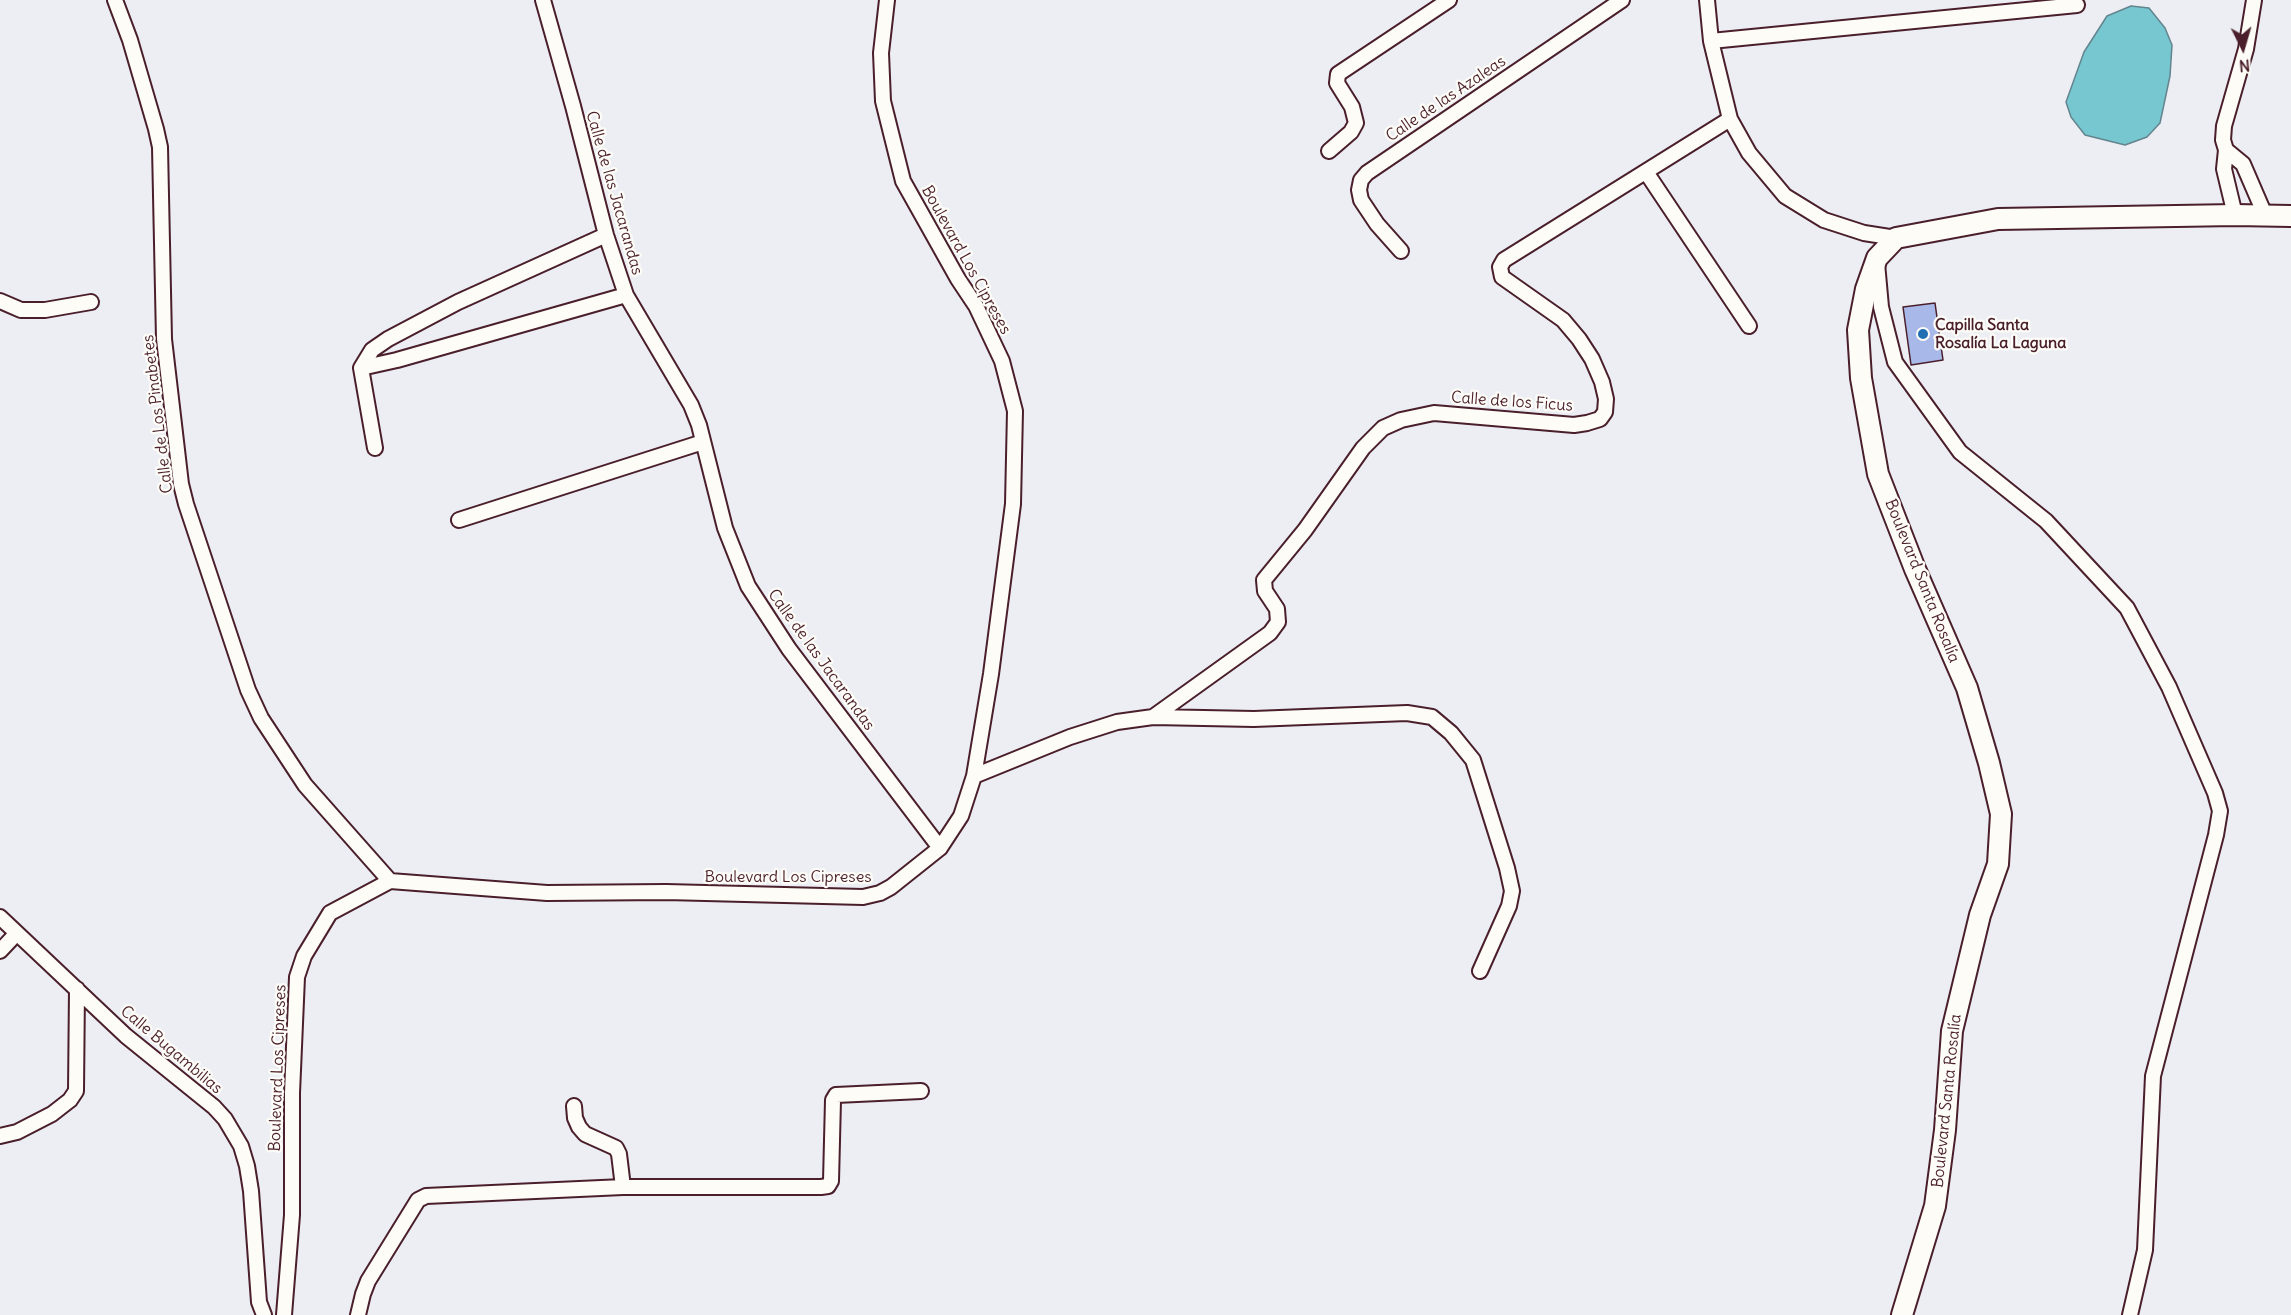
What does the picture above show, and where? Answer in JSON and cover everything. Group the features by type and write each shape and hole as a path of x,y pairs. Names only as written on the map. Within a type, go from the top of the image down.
{"street":[{"name":"Calle de Los Pinabetes","path":"115,0 130,40 160,147 164,339 181,484 186,504 248,690 261,718 305,785 390,881"},
{"name":"Calle de las Jacarandas","path":"543,0 606,235 626,295 691,405 725,528 748,586 789,649 940,848"},
{"name":"Boulevard Los Cipreses","path":"284,1315 292,1215 292,1093 297,977 304,956 330,913 390,881 547,893 666,892 863,897 880,893 891,887 940,848 961,816 974,776 991,674 1014,495 1015,411 1002,361 976,306 958,279 903,181 883,101 880,53 887,0"},
{"path":"1329,151 1351,132 1356,123 1352,107 1337,83 1338,74 1449,0"},
{"name":"Calle de las Azaleas","path":"1401,250 1377,224 1361,200 1360,180 1377,166 1622,0"},
{"path":"1707,0 1711,41 1730,119 1749,153 1785,196 1824,220 1864,233 1896,238 1998,219 2291,216"},
{"path":"2235,215 2224,169 2226,150 2223,140 2224,126 2246,49 2254,0"},
{"path":"1711,41 2077,5"},
{"name":"Calle de los Ficus","path":"1153,717 1270,633 1278,622 1277,609 1265,591 1264,580 1305,530 1363,448 1383,428 1401,420 1434,413 1574,424 1600,419 1605,412 1606,399 1602,382 1580,339 1563,320 1502,277 1500,267 1504,260 1730,119"},
{"path":"2226,150 2243,164 2265,215"},
{"path":"1646,172 1749,326"},
{"path":"375,448 361,368 372,350 458,302 606,235"},
{"name":"Boulevard Santa Rosalía","path":"1896,238 1877,258 1866,290 1858,330 1861,378 1878,474 1915,569 1967,688 2001,814 1998,864 1980,915 1952,1031 1945,1130 1935,1206 1902,1315"},
{"path":"1877,258 1881,307 1895,362 1960,452 2046,521 2127,608 2169,687 2215,793 2220,811 2214,846 2153,1076 2145,1250 2130,1315"},
{"path":"361,368 626,295"},
{"path":"0,300 21,310 45,310 92,302"},
{"path":"408,328 417,354"},
{"path":"459,520 703,442"},
{"path":"974,776 1070,737 1117,722 1153,717 1254,719 1407,712 1432,717 1451,733 1473,760 1512,891 1509,906 1480,971"},
{"name":"Calle Bugambilias","path":"0,917 126,1036 214,1107 241,1146 251,1191 259,1302 262,1314"},
{"path":"0,951 17,933"},
{"path":"0,1136 17,1132 52,1114 70,1100 76,1092 77,989"},
{"path":"358,1315 368,1281 418,1200 426,1196 623,1187 828,1186 831,1180 833,1100 836,1095 921,1091"},
{"path":"574,1106 575,1118 579,1128 585,1134 616,1148 619,1154 623,1187"}],"water":[{"path":"2131,6 2149,8 2165,28 2172,45 2170,76 2160,123 2147,137 2125,145 2085,135 2071,117 2066,102 2084,52 2107,16"}],"building":[{"name":"Capilla Santa Rosalía La Laguna","path":"1935,303 1943,360 1911,365 1903,307"}],"place":[{"name":"Capilla Santa Rosalía La Laguna","path":"1923,334"}]}
